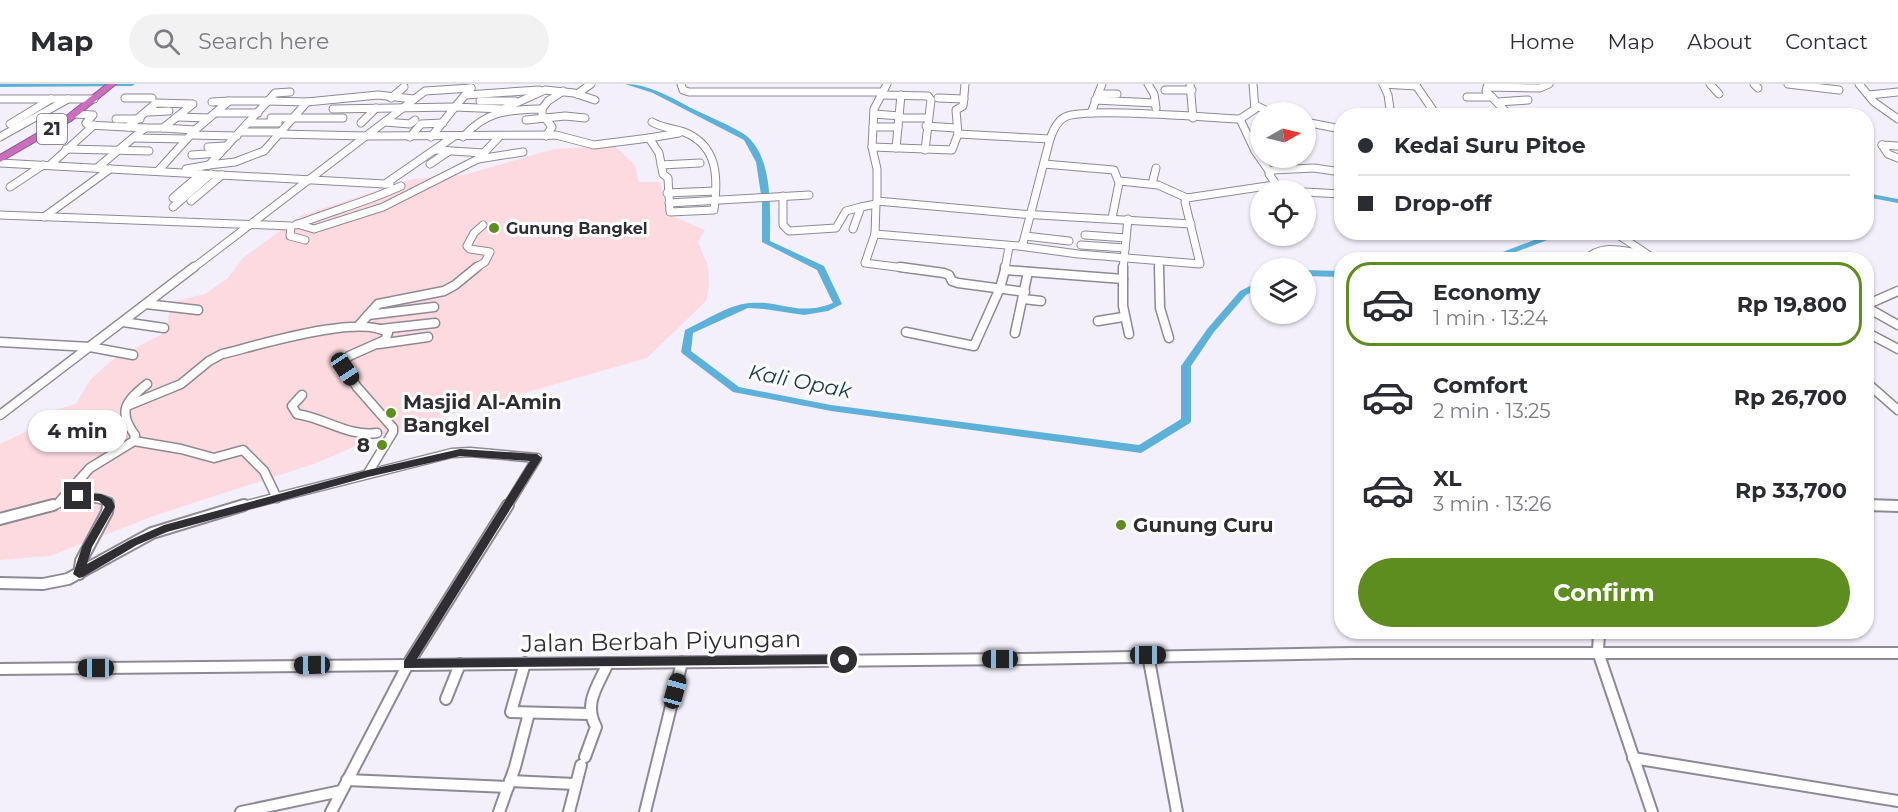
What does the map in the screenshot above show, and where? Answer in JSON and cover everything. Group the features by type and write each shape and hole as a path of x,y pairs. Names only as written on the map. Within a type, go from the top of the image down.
{"highway":[{"name":"21","path":"0,161 78,111 112,84"}],"street":[{"path":"577,94 591,84"},
{"path":"681,84 683,90 689,92 924,94 931,99 926,126 925,150"},
{"path":"887,84 874,114 872,147 876,164 877,202 874,234 865,262 944,273 949,275 952,281 958,283 1000,288 1041,301"},
{"path":"872,147 950,150 955,147 956,110 963,106 965,84"},
{"path":"1091,113 1102,84"},
{"path":"1148,84 1154,94 1158,116"},
{"path":"1252,84 1255,102"},
{"path":"1390,108 1383,84 1416,85 1432,108"},
{"path":"1477,84 1531,88 1545,87 1549,84"},
{"path":"1710,84 1719,94"},
{"path":"1788,84 1840,87"},
{"path":"1859,84 1874,102 1898,119"},
{"path":"1490,86 1486,89 1502,108"},
{"path":"392,98 404,87"},
{"path":"1166,90 1191,87 1193,118"},
{"path":"0,415 413,99 425,91 471,88 430,137"},
{"path":"466,95 542,90 563,91 595,100"},
{"path":"463,137 475,123 542,90"},
{"path":"542,109 548,101 563,91"},
{"path":"128,127 148,112 158,92"},
{"path":"209,165 275,93 290,92"},
{"path":"1869,95 1898,92"},
{"path":"1096,97 1117,94"},
{"path":"125,98 192,106 229,101 307,102 374,95 413,99"},
{"path":"896,148 901,95"},
{"path":"0,99 97,97"},
{"path":"206,105 219,97"},
{"path":"1096,97 1155,103"},
{"path":"1467,97 1528,100"},
{"path":"324,135 343,118 357,98"},
{"path":"938,98 964,99"},
{"path":"18,126 9,125 52,99"},
{"path":"0,137 18,126 31,122 68,99"},
{"path":"312,117 327,99"},
{"path":"159,171 191,135 229,101"},
{"path":"480,101 520,101"},
{"path":"168,172 235,162 264,151 307,102"},
{"path":"163,128 192,106"},
{"path":"55,107 93,115 85,125 163,128 202,138 219,135 280,133 410,137 546,136 570,137 594,145 684,132"},
{"path":"333,109 455,107 542,109"},
{"path":"361,123 376,108"},
{"path":"542,109 544,117 552,127 546,136"},
{"path":"148,112 169,111"},
{"path":"1019,246 1023,243 1050,139 1055,124 1060,119 1076,114 1091,113 1240,119 1250,112"},
{"path":"216,113 258,114"},
{"path":"874,114 927,118"},
{"path":"944,116 956,116"},
{"path":"108,126 119,117 140,119"},
{"path":"177,117 209,118"},
{"path":"248,123 312,117 343,118"},
{"path":"526,120 544,117 585,118"},
{"path":"271,118 289,120"},
{"path":"1240,119 1255,151 1274,180"},
{"path":"385,122 410,124 416,120"},
{"path":"652,122 684,132 712,156 717,170 714,201"},
{"path":"410,137 421,124 442,123"},
{"path":"1316,124 1334,128"},
{"path":"10,187 46,165 93,125"},
{"path":"926,126 1050,139"},
{"path":"873,127 898,127"},
{"path":"96,168 145,128"},
{"path":"133,138 191,135"},
{"path":"219,135 208,147 227,146"},
{"path":"385,184 453,137"},
{"path":"469,153 484,137"},
{"path":"0,215 294,225 314,229 375,211 481,156 499,137"},
{"path":"1879,137 1886,145"},
{"path":"649,138 657,148 663,174 668,178 669,203 809,195"},
{"path":"1898,146 1882,145 1888,154 1898,158"},
{"path":"66,149 149,151"},
{"path":"436,150 481,156 523,152"},
{"path":"430,164 449,151"},
{"path":"192,155 220,153"},
{"path":"24,164 35,156"},
{"path":"0,161 385,184 406,188 404,195"},
{"path":"661,165 700,163"},
{"path":"1044,164 1112,169 1120,181 1112,218"},
{"path":"1152,184 1156,168"},
{"path":"1269,171 1314,168 1334,171"},
{"path":"44,217 110,169"},
{"path":"173,198 201,174"},
{"path":"173,207 211,174"},
{"path":"191,201 222,175"},
{"path":"1120,181 1152,184 1187,198 1250,188"},
{"path":"305,240 290,236 294,225 343,207 369,201 401,186"},
{"path":"667,194 715,191"},
{"path":"1316,193 1334,194"},
{"path":"783,196 783,225 789,231 836,228 846,211 877,202 1031,215 1191,224"},
{"path":"874,234 1009,247 1019,246 1200,266 1185,201 1187,198"},
{"path":"853,229 861,207"},
{"path":"1080,217 1081,254"},
{"path":"1128,219 1124,258 1123,317 1129,334"},
{"path":"360,324 381,303 427,297 458,284 467,273 480,266 489,257 490,252 470,249 467,246 474,233 483,225"},
{"path":"1085,235 1126,238"},
{"path":"1025,236 1069,241"},
{"path":"1626,240 1643,252"},
{"path":"1081,245 1125,248"},
{"path":"906,332 974,345 1000,288 1009,247"},
{"path":"1590,252 1600,248 1631,252"},
{"path":"1159,261 1160,308 1169,338"},
{"path":"1005,270 1123,279"},
{"path":"1015,333 1028,272"},
{"path":"1874,302 1898,291"},
{"path":"146,304 198,310"},
{"path":"368,315 434,307"},
{"path":"397,327 400,310"},
{"path":"1874,311 1898,325"},
{"path":"1098,321 1123,317"},
{"path":"123,322 164,328"},
{"path":"127,406 181,384 222,354 322,330 360,324 381,328 435,322"},
{"path":"379,344 388,337 386,331 381,328"},
{"path":"1874,336 1897,348"},
{"path":"368,473 393,432 393,428 357,387 342,364 349,356 379,344 428,337"},
{"path":"0,342 90,347 133,355"},
{"path":"134,441 135,435 125,423 124,412 131,397 147,384"},
{"path":"1874,389 1898,410"},
{"path":"302,395 292,406 297,414 318,417 367,436 377,433"},
{"path":"60,501 90,468 134,441 182,448 214,458 243,450 251,456 280,497"},
{"path":"0,583 51,583 79,574 134,542 164,529 368,473 460,452 537,458 408,664 331,812"},
{"path":"271,474 276,480 280,497"},
{"path":"0,519 44,508 60,501 86,496 101,498 109,502 107,512 84,554 79,574"},
{"path":"1874,505 1898,506"},
{"path":"1599,639 1598,652 1652,812"},
{"name":"Jalan Berbah Piyungan","path":"0,669 1148,655 1898,653"},
{"path":"1148,655 1177,812"},
{"path":"645,812 682,662"},
{"path":"525,663 511,712 589,714"},
{"path":"569,812 575,784 596,727 589,714 589,707 608,663"},
{"path":"446,699 460,664"},
{"path":"499,812 529,713"},
{"path":"1633,758 1898,801"},
{"path":"246,811 344,786 575,784"}],"shaded area":[{"path":"615,146 635,165 639,182 660,182 667,214 705,230 698,242 708,266 709,287 706,301 647,358 372,439 314,464 159,514 50,556 0,560 0,444 46,422 52,411 76,404 90,380 111,361 166,332 171,302 205,294 228,278 243,258 300,216 413,179 464,175 554,149"}],"waterway":[{"name":"Kali Opak","path":"0,85 132,84"},
{"name":"Kali Opak","path":"628,84 655,92 747,139 760,162 766,201 766,242 821,268 838,304 825,309 804,312 752,305 730,312 688,332 686,352 736,390 831,408 1141,449 1186,421 1186,366 1211,330 1243,293 1250,289"},
{"name":"Kali Opak","path":"1874,196 1898,201"},
{"name":"Kali Opak","path":"1508,252 1542,240"},
{"name":"Kali Opak","path":"1316,273 1334,274"}],"place":[{"name":"Gunung Bangkel","path":"494,228"},
{"name":"Masjid Al-Amin Bangkel","path":"391,413"},
{"name":"8","path":"382,445"},
{"name":"Gunung Curu","path":"1121,525"}],"route":[{"path":"78,496 101,498 109,502 110,507 87,547 79,574 134,542 164,529 368,473 460,452 537,458 408,664 844,660"}]}
